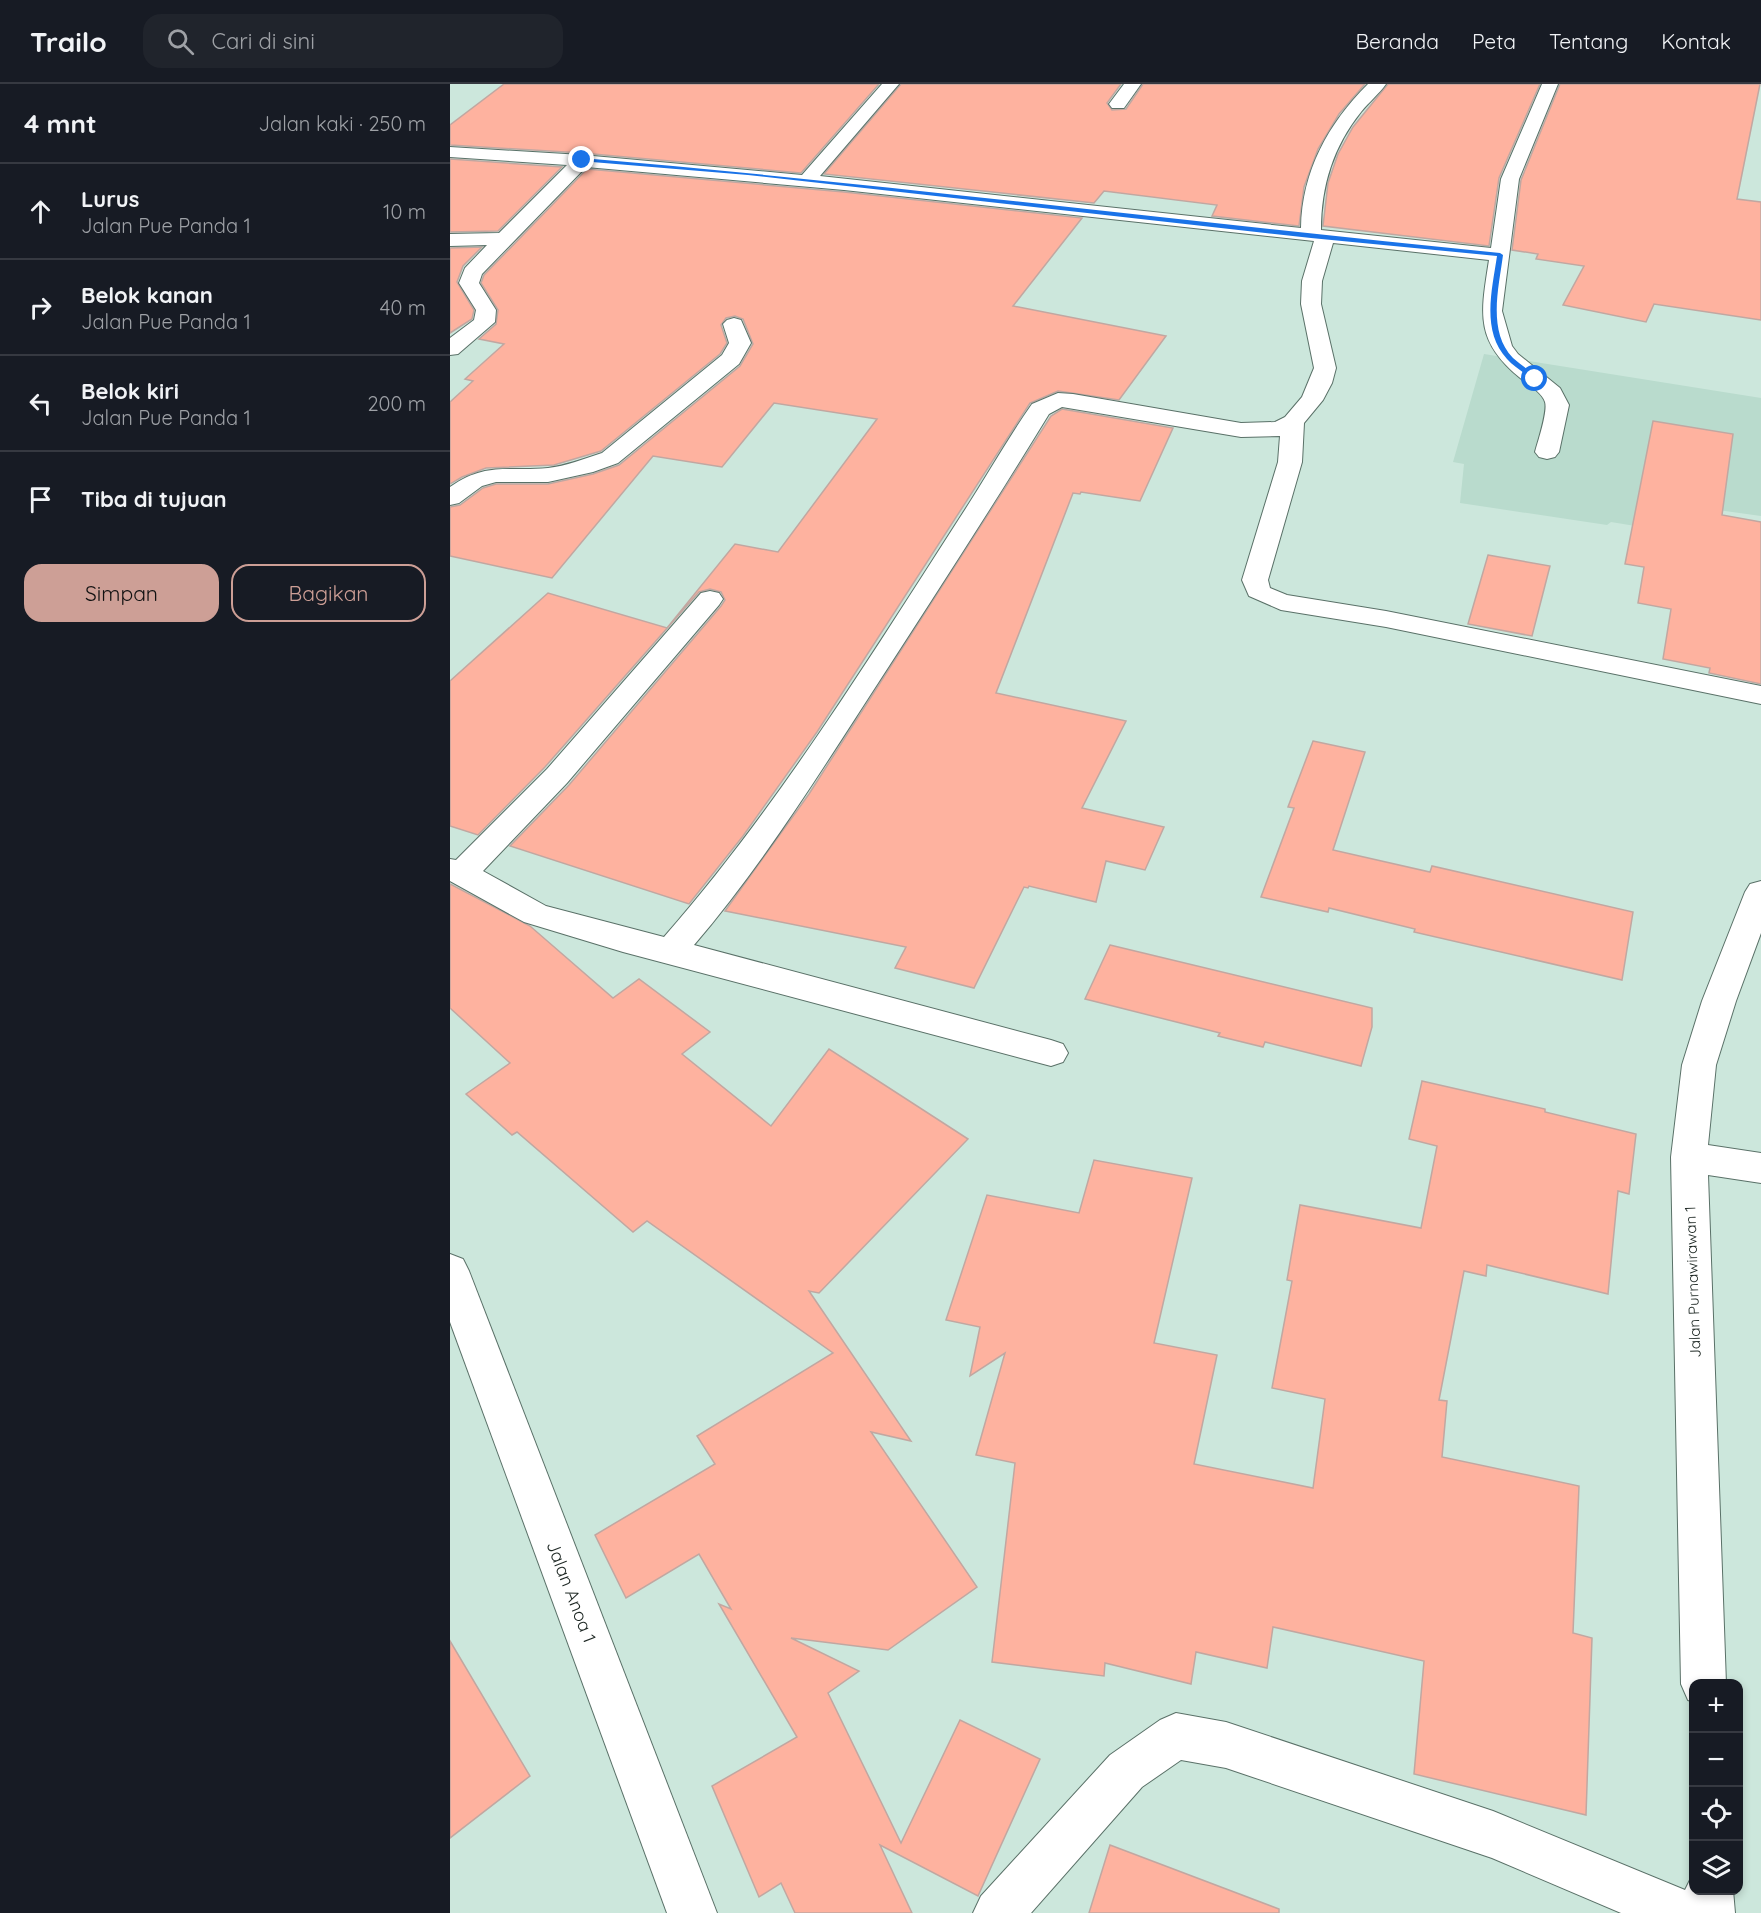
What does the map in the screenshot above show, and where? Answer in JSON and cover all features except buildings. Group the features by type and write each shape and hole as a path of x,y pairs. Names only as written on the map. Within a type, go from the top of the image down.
{"street":[{"path":"807,180 891,84"},
{"path":"1118,104 1133,84"},
{"path":"671,951 706,912 816,757 972,522 1041,410 1047,404 1058,400 1073,401 1241,430 1279,429 1293,422 1312,400 1321,383 1324,368 1311,304 1318,237 1312,202 1317,178 1330,145 1353,111 1378,84"},
{"path":"1547,452 1558,405 1552,393 1510,359 1501,345 1492,311 1510,179 1550,84"},
{"path":"450,152 582,160 807,180 1500,255"},
{"path":"450,348 483,322 486,310 469,283 472,272 582,160"},
{"path":"450,240 504,239"},
{"path":"450,498 474,481 495,475 548,475 585,467 610,458 731,359 740,343 734,324"},
{"path":"1293,422 1290,462 1255,580 1258,591 1262,594 1281,602 1526,646 1761,695"},
{"path":"710,599 557,776 456,871 535,914 590,931 1051,1053"},
{"name":"Jalan Purnawirawan 1","path":"1704,1679 1689,1157 1700,1065 1719,1001 1761,892"},
{"path":"1689,1157 1761,1168"},
{"name":"Jalan Anoa 1","path":"450,1271 458,1317 692,1913"},
{"path":"998,1913 1126,1771 1176,1736 1226,1745 1493,1835 1680,1913"},
{"path":"1709,1895 1710,1913"}],"shaded area":[{"path":"1484,354 1761,398 1761,516 1689,506 1684,534 1611,522 1607,525 1460,503 1464,464 1453,462"}],"route":[{"path":"582,160 748,174 1500,255 1492,311 1501,345 1510,359 1535,379"}]}
